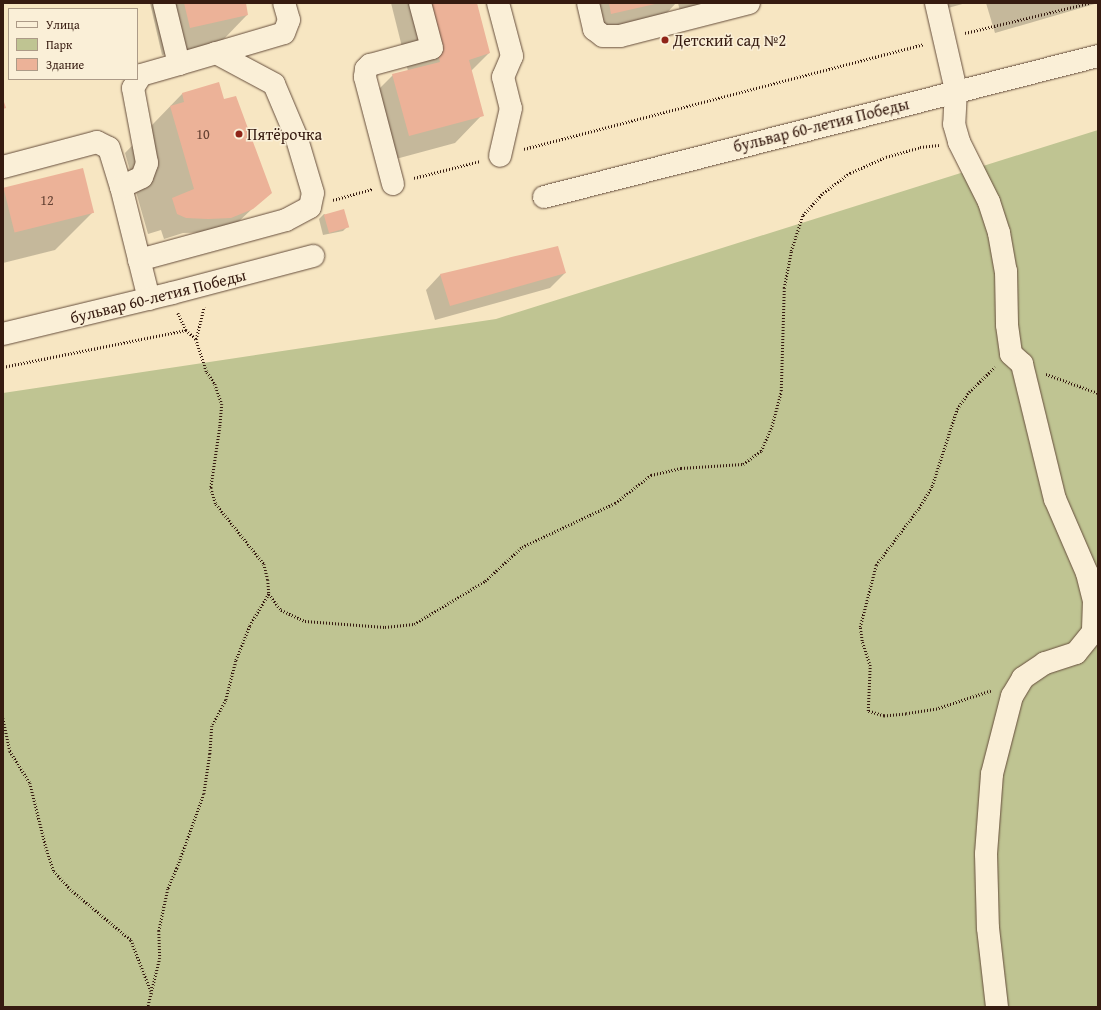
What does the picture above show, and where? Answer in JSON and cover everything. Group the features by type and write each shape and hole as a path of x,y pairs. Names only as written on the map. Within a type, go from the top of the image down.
{"street":[{"path":"164,3 179,64"},
{"path":"138,79 140,75 284,33 289,20 284,3"},
{"path":"393,184 365,77 366,69 370,65 432,48 420,3"},
{"path":"498,3 512,56 503,77 511,108 500,156"},
{"path":"588,3 594,29 603,36 620,36 748,3"},
{"path":"936,3 956,90 954,124 959,142 989,202 999,233 1006,271 1007,325 1055,499 1087,573 1094,601 1093,632 1076,653 1045,662 1023,678 1012,696 992,774 986,861 988,928 997,1007"},
{"path":"139,260 286,220 310,207 313,193 296,136 274,84 216,53"},
{"name":"бульвар 60-летия Победы","path":"544,197 956,90 1098,56"},
{"path":"121,187 142,177 147,164 133,88 137,80"},
{"path":"3,167 97,142 109,148 121,187 149,299"},
{"name":"бульвар 60-летия Победы","path":"3,334 209,284 313,256"}],"path":[{"path":"310,207 945,38 1089,3"},
{"path":"3,368 186,330 196,339 207,372 215,384 222,404 211,488 214,499 216,504 264,564 268,580 269,594 281,610 305,621 385,626 414,624 485,581 522,547 615,503 651,476 681,468 744,464 761,451 771,429 781,391 784,288 791,251 803,215 823,193 850,173 886,157 920,147 959,142"},
{"path":"196,339 209,284"},
{"path":"1023,678 937,709 884,716 868,711 870,666 862,642 860,626 876,565 919,508 932,486 957,409 968,392 1016,359 1098,393"},
{"path":"148,1007 160,958 160,931 168,889 204,794 210,754 212,726 226,700 236,661 250,626 269,594"},
{"path":"3,718 10,751 30,783 46,847 54,871 70,889 131,940 152,992"}],"green space":[{"path":"1098,130 1098,1007 3,1007 3,393 496,319"}],"building":[{"path":"184,3 246,3 248,15 190,28"},
{"path":"425,3 477,3 490,53 469,60 484,116 409,136 392,74 440,62"},
{"path":"609,3 655,3 655,4 611,14"},
{"path":"219,82 224,99 236,96 272,193 253,209 231,218 186,218 177,214 172,198 194,189 170,106 184,102 182,93"},
{"path":"3,99 6,108 3,109"},
{"path":"83,168 94,213 15,232 3,188"},
{"path":"344,209 349,227 329,233 324,215"},
{"path":"558,246 566,273 450,306 440,274"}],"place":[{"name":"Детский сад №2","path":"665,40"},
{"name":"Пятёрочка","path":"239,134"}]}
